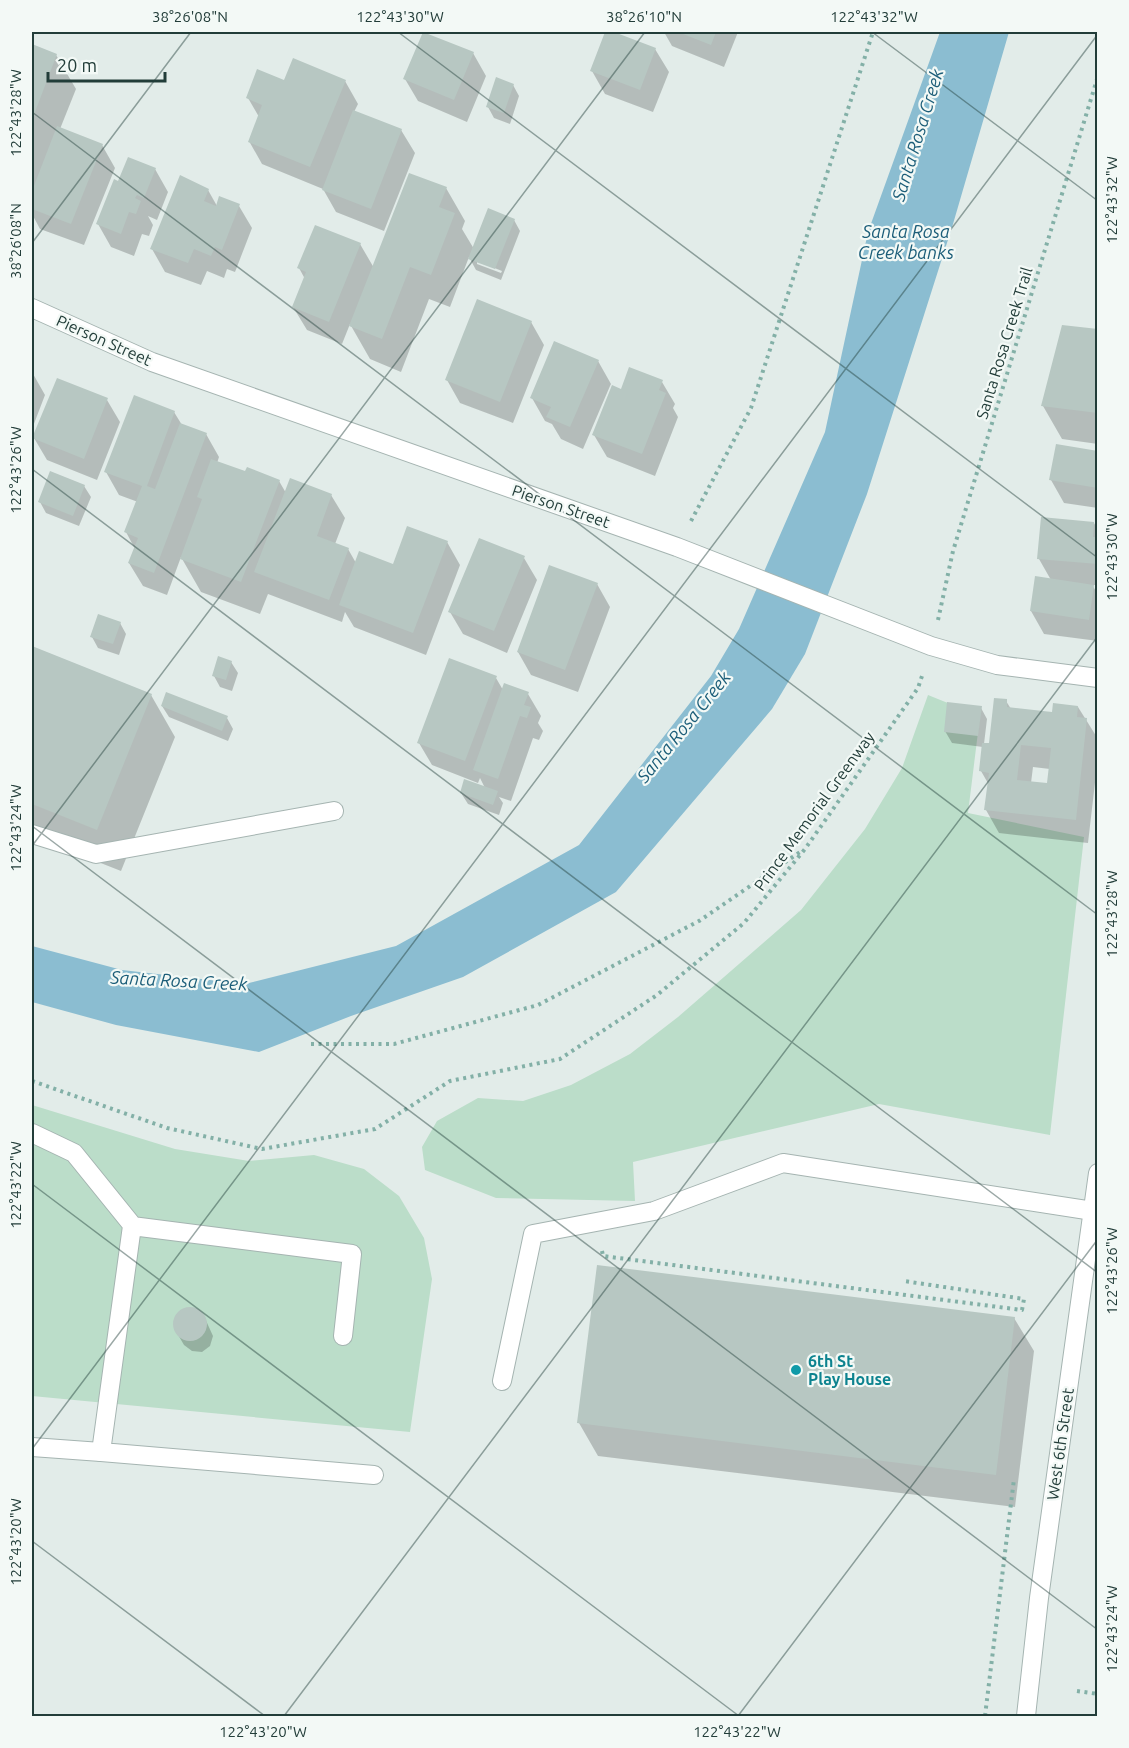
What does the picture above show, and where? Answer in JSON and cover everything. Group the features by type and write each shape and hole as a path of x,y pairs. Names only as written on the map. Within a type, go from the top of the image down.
{"street":[{"name":"Pierson Street","path":"32,308 152,362 677,547 887,631 997,665 1098,678"},
{"path":"32,834 96,854 334,811"},
{"path":"32,1133 74,1153 133,1226 352,1254 343,1336"},
{"path":"502,1382 533,1234 654,1211 783,1162 1093,1211"},
{"name":"West 6th Street","path":"1026,1716 1039,1598 1090,1278 1093,1211 1098,1173"},
{"path":"101,1452 133,1226"},
{"path":"32,1447 374,1475"}],"path":[{"path":"677,547 751,408 873,32"},
{"name":"Santa Rosa Creek Trail","path":"939,618 953,551 1098,76"},
{"name":"Prince Memorial Greenway","path":"32,1081 167,1128 262,1149 375,1130 450,1081 560,1059 657,995 744,923 805,849 918,688"},
{"path":"311,1044 394,1044 538,1005 699,921 805,849"},
{"path":"595,1222 603,1256 1022,1310 1024,1299 904,1281"},
{"path":"986,1716 1014,1479"},
{"path":"1077,1691 1098,1694"}],"green space":[{"path":"928,695 980,716 968,813 1084,837 1050,1135 879,1104 633,1162 635,1201 496,1198 425,1170 422,1147 437,1121 478,1098 523,1101 571,1085 630,1054 678,1017 801,910 865,829 902,768"},
{"path":"32,1105 175,1149 249,1161 314,1155 364,1169 399,1196 424,1238 432,1279 410,1432 32,1396"}],"water":[{"path":"940,32 1009,32 953,224 867,494 805,654 772,709 616,892 463,977 351,1016 259,1052 116,1025 32,1002 32,946 122,970 245,984 396,946 579,845 711,676 739,629 825,432 868,232"}],"building":[{"path":"423,32 474,52 454,100 403,79"},
{"path":"605,32 614,32 656,48 640,90 590,71"},
{"path":"678,32 716,32 711,45"},
{"path":"32,44 57,54 32,120"},
{"path":"293,58 346,80 310,167 248,142 262,105 246,98 257,69 284,80"},
{"path":"496,77 514,84 504,113 486,107"},
{"path":"353,110 402,129 371,209 322,190"},
{"path":"57,126 103,144 71,224 32,209 32,191"},
{"path":"128,157 156,168 144,198 137,195 135,198 141,201 136,214 129,212 121,234 96,224 114,179 118,181"},
{"path":"409,173 447,187 439,207 455,213 431,275 410,267 382,339 349,326"},
{"path":"180,175 209,189 204,201 216,206 219,196 240,204 222,250 215,247 211,256 194,249 188,263 150,249"},
{"path":"488,208 515,219 495,269 468,259"},
{"path":"315,225 361,243 329,322 292,307 306,272 297,268"},
{"path":"477,299 532,321 500,402 445,380"},
{"path":"1062,325 1098,329 1098,413 1041,406"},
{"path":"554,341 599,360 570,427 546,417 551,407 530,398"},
{"path":"629,367 663,380 659,390 666,393 642,454 592,435 612,385 621,389"},
{"path":"57,378 108,398 84,459 32,438"},
{"path":"134,395 175,411 147,486 155,489 180,423 207,433 154,573 128,563 138,538 124,532 142,486 104,472"},
{"path":"1056,444 1098,451 1098,488 1049,480"},
{"path":"211,459 245,471 247,467 280,480 241,582 180,559 202,499 197,497"},
{"path":"50,471 85,485 73,516 38,502"},
{"path":"290,478 332,494 317,536 349,548 329,600 254,572"},
{"path":"1041,517 1094,522 1093,537 1098,537 1098,564 1037,559"},
{"path":"407,526 448,541 413,633 339,605 359,551 393,564"},
{"path":"479,538 525,556 494,631 448,612"},
{"path":"549,565 598,583 565,670 517,652"},
{"path":"1035,576 1094,585 1089,620 1030,611"},
{"path":"98,614 121,622 113,644 90,637"},
{"path":"32,646 152,694 97,830 32,804"},
{"path":"218,656 232,661 226,680 212,676"},
{"path":"449,658 497,676 465,761 417,743"},
{"path":"504,683 529,692 524,705 531,707 527,718 520,716 498,779 473,770"},
{"path":"166,692 228,716 222,731 161,706"},
{"path":"994,698 1007,699 1007,707 1052,712 1053,703 1078,706 1077,717 1087,718 1076,820 984,810 989,773 979,771 982,743 989,743","holes":["1021,745 1051,748 1047,783 1017,780"]},
{"path":"947,702 982,706 978,736 944,732"},
{"path":"464,779 498,791 493,805 460,793"},
{"name":"6th St Play House","path":"597,1265 1015,1317 996,1475 577,1423"},
{"path":"190,1307 202,1312 207,1324 202,1336 190,1341 178,1336 173,1324 178,1312"}],"place":[{"name":"6th St Play House","path":"796,1370"}],"water label":[{"name":"Santa Rosa Creek","path":"918,135"},
{"name":"Santa Rosa Creek banks","path":"906,242"},
{"name":"Santa Rosa Creek","path":"684,727"},
{"name":"Santa Rosa Creek","path":"179,981"}]}
